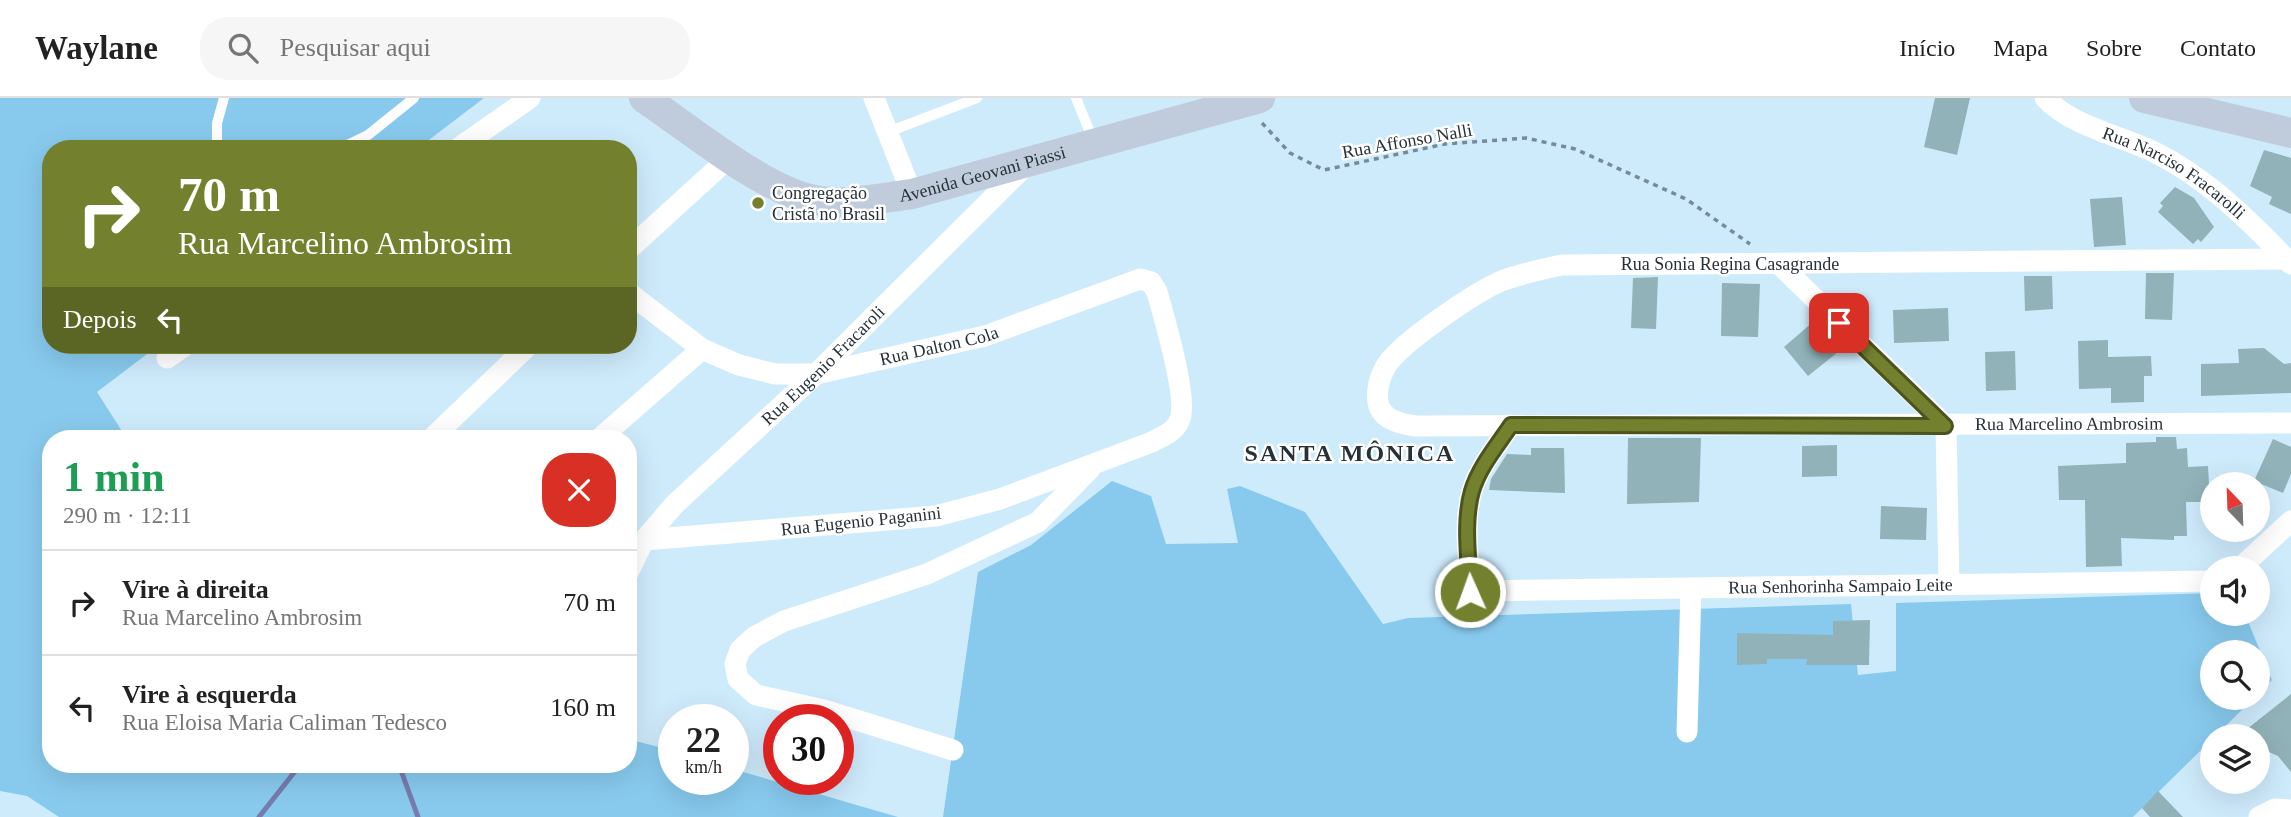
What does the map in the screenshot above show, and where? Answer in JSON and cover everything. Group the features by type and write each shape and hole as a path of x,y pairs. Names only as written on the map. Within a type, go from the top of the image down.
{"main road":[{"path":"2144,98 2291,133"},
{"name":"Avenida Geovani Piassi","path":"656,102 730,157 779,187 811,200 855,202 912,194 1252,100"}],"street":[{"path":"470,140 530,98"},
{"path":"874,98 912,194"},
{"name":"Rua Narciso Fracarolli","path":"2045,98 2068,117 2155,153 2193,174 2232,206 2288,261"},
{"path":"637,242 730,157"},
{"name":"Rua Eugenio Fracaroli","path":"637,554 644,540 676,504 816,374 1027,163"},
{"name":"Rua Sonia Regina Casagrande","path":"1511,425 1399,424 1380,409 1379,382 1387,364 1401,348 1479,294 1502,281 1533,271 1562,265 2288,261"},
{"path":"1779,264 1945,426 1949,584"},
{"name":"Rua Dalton Cola","path":"637,299 702,349 739,365 775,374 816,374 985,336 1140,279"},
{"name":"Rua Eugenio Paganini","path":"644,540 936,516 1000,499 1152,442 1174,430 1181,418 1181,395 1157,292 1152,282 1140,279"},
{"path":"609,430 702,349"},
{"path":"440,430 520,354"},
{"name":"Rua Marcelino Ambrosim","path":"1511,425 2291,424"},
{"name":"Rua Senhorinha Sampaio Leite","path":"1511,425 1482,467 1471,493 1468,527 1470,592 2200,581"},
{"path":"953,750 824,710 756,695 738,679 735,664 740,650 754,637 784,621 927,574 1038,522 1095,465"},
{"path":"2253,556 2291,521"},
{"path":"1687,732 1691,588"},
{"path":"2259,817 2275,809 2291,810"}],"lane":[{"path":"217,140 217,123 224,98"},
{"path":"358,140 414,98"},
{"path":"888,132 977,98"},
{"path":"1076,98 1096,144"}],"path":[{"name":"Rua Affonso Nalli","path":"1252,100 1290,153 1324,170 1445,144 1526,138 1575,149 1686,199 1779,264"}],"shaded area":[{"path":"0,98 484,98 429,140 42,140 42,354 147,354 97,392 121,430 42,430 42,773 637,773 637,741 658,747 658,795 749,795 749,774 763,778 763,795 822,795 898,817 59,817 27,796 0,791"},
{"path":"1112,481 1151,496 1166,544 1238,543 1227,489 1240,486 1305,512 1383,624 1408,618 1851,604 1858,675 1896,671 1896,603 2200,593 2200,626 2250,626 2256,640 2200,640 2200,710 2242,710 2228,724 2200,724 2200,751 2133,817 943,817 978,572 1031,545"}],"building":[{"path":"1935,98 1970,98 1957,155 1924,147"},
{"path":"2264,150 2291,158 2291,214 2269,204 2272,197 2250,186"},
{"path":"2175,187 2194,198 2214,227 2201,242 2198,239 2193,244 2158,212 2163,206 2160,203"},
{"path":"2122,197 2126,245 2094,247 2090,199"},
{"path":"2146,273 2174,273 2172,320 2145,319"},
{"path":"2024,276 2052,276 2053,309 2025,311"},
{"path":"1658,277 1656,329 1631,328 1633,278"},
{"path":"1722,283 1760,284 1758,337 1721,336"},
{"path":"1948,308 1949,341 1894,343 1893,310"},
{"path":"1813,322 1838,352 1808,376 1784,347"},
{"path":"2108,340 2108,357 2151,356 2152,376 2144,376 2144,402 2111,403 2111,388 2079,389 2078,341"},
{"path":"2264,348 2284,364 2291,363 2291,393 2201,396 2201,364 2239,363 2238,349"},
{"path":"2015,351 2016,390 1986,391 1985,352"},
{"path":"2156,437 2176,437 2177,449 2187,448 2188,467 2208,466 2208,472 2200,472 2200,502 2186,502 2187,536 2174,536 2174,540 2121,538 2122,566 2086,567 2085,500 2059,500 2058,466 2126,463 2126,443 2156,442"},
{"path":"1628,438 1701,438 1699,502 1627,504"},
{"path":"2273,439 2291,447 2291,474 2283,493 2270,488 2270,472 2258,472"},
{"path":"1837,445 1837,476 1802,477 1802,446"},
{"path":"1531,448 1564,448 1565,493 1489,490 1491,479 1507,454 1531,455"},
{"path":"1881,506 1927,508 1926,540 1880,539"},
{"path":"1870,620 1869,665 1806,665 1807,659 1767,659 1767,664 1737,665 1737,633 1833,635 1833,621"},
{"path":"2291,694 2291,772 2278,756 2270,752 2270,724 2253,724"},
{"path":"2158,791 2183,817 2150,817 2142,808"}],"waterway":[{"path":"259,817 294,773"},
{"path":"402,773 418,817"}],"place":[{"name":"Congregação Cristã no Brasil","path":"758,203"}],"district":[{"name":"SANTA MÔNICA","path":"1350,453"}],"route":[{"path":"1470,592 1468,527 1471,493 1482,467 1511,425 1945,426 1839,323"}]}
